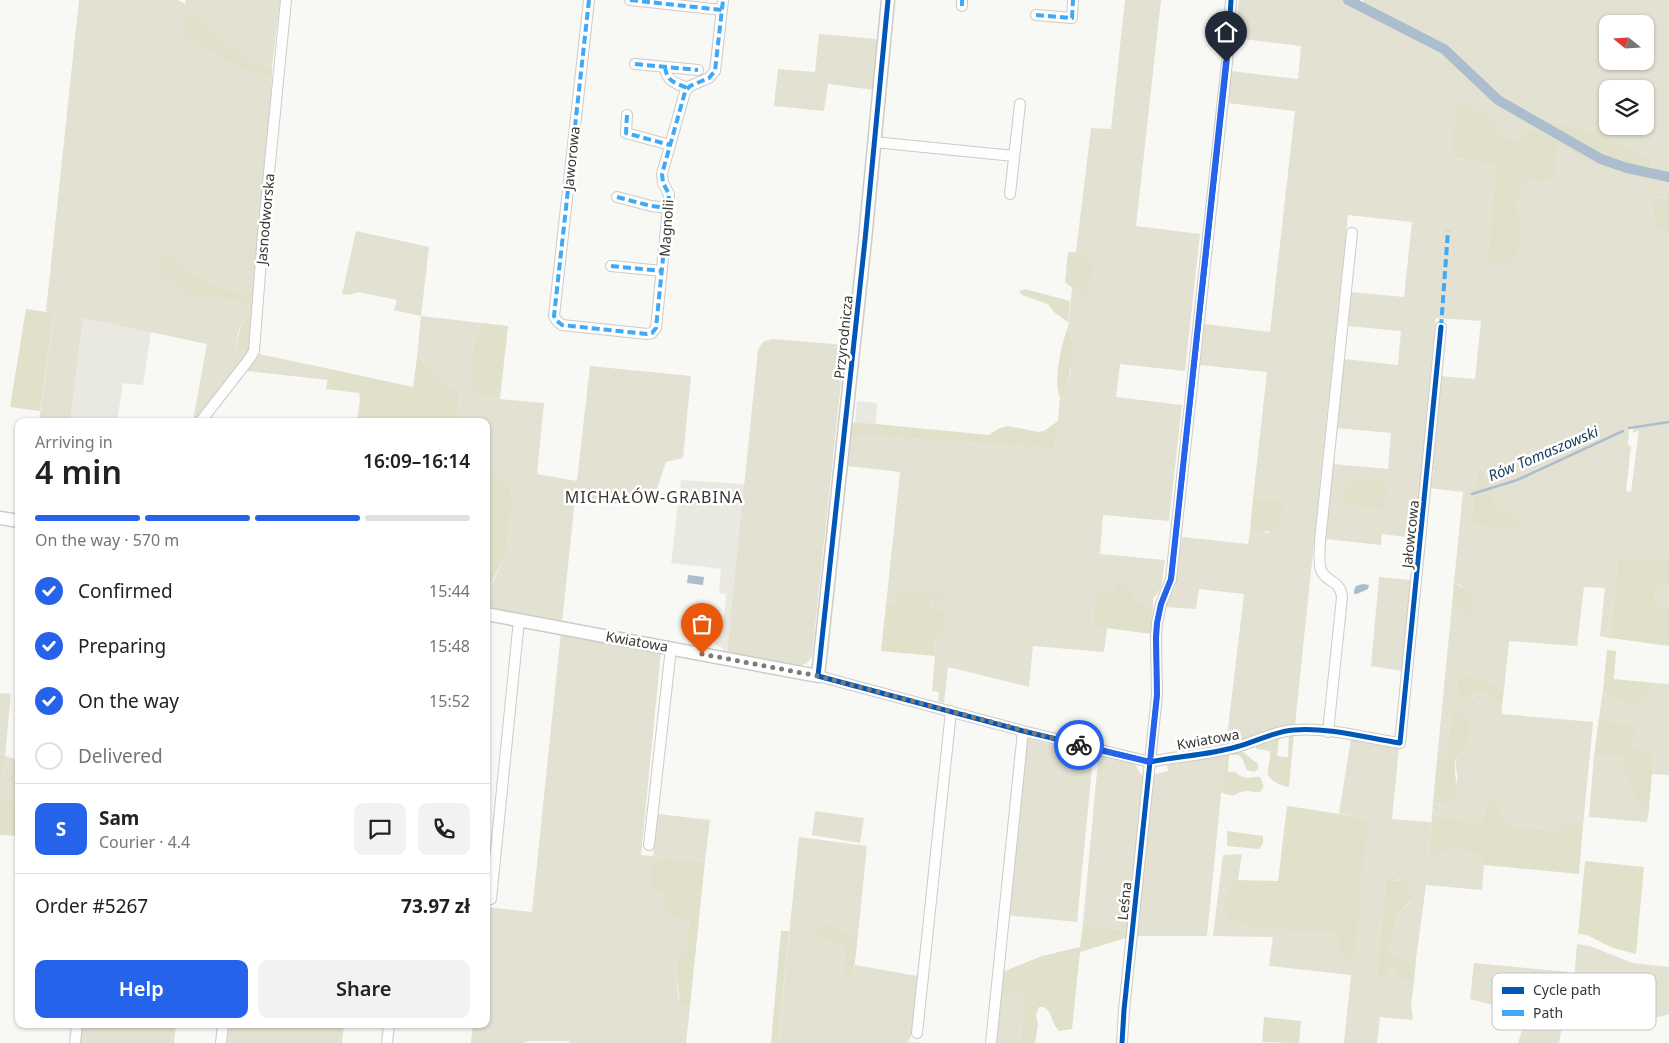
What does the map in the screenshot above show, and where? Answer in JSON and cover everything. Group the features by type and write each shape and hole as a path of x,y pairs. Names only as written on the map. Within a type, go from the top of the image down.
{"street":[{"name":"Jasnodworska","path":"203,418 254,351 264,224 286,0"},
{"name":"Jaworowa","path":"554,316 589,0"},
{"path":"630,0 723,5 715,71 708,78 687,88 670,80 665,67"},
{"name":"Przyrodnicza","path":"818,676 888,0"},
{"path":"1036,15 1072,18 1073,0"},
{"name":"Leśna","path":"1122,1043 1157,695 1157,623 1161,604 1171,579 1226,72 1231,0"},
{"path":"635,64 698,70"},
{"name":"Magnolii","path":"554,316 562,325 646,334 652,333 656,328 669,194 662,179 687,88"},
{"path":"1010,194 1020,104"},
{"path":"628,115 626,133 670,145"},
{"path":"874,142 1014,156"},
{"path":"617,197 668,208"},
{"path":"1328,732 1342,597 1338,585 1325,575 1321,569 1320,541 1352,232"},
{"path":"611,266 662,271"},
{"name":"Jałowcowa","path":"1400,743 1441,327"},
{"path":"0,518 15,520"},
{"name":"Kwiatowa","path":"490,615 818,676 1023,731 1150,762 1238,747 1286,730 1299,729 1400,743"},
{"path":"491,899 519,620"},
{"path":"649,845 671,648"},
{"path":"917,1034 951,711"},
{"path":"991,1043 1023,731"},
{"path":"75,1043 77,1028"},
{"path":"221,1043 223,1028"},
{"path":"387,1043 389,1028"}],"shaded area":[{"path":"79,0 178,0 185,4 186,0 280,0 272,67 248,62 239,56 183,32 243,71 272,77 256,295 217,287 186,269 161,250 175,285 185,296 199,299 212,296 255,306 255,314 245,317 238,333 236,349 251,352 198,418 194,418 207,344 83,318 70,418 39,418 54,314 46,311"},
{"path":"1125,0 1161,0 1136,226 1200,234 1185,371 1120,364 1116,397 1182,405 1169,521 1103,515 1100,554 1165,560 1161,588 1153,599 1153,608 1138,601 1127,586 1115,585 1112,591 1096,590 1092,625 1107,628 1104,652 1033,646 1029,687 948,667 944,703 938,701 939,692 932,691 935,656 934,638 939,630 941,611 933,611 930,604 932,599 936,598 939,591 909,589 898,591 891,605 886,605 900,472 848,466 846,464 849,435 1055,449 1060,398 1063,396 1071,372 1070,334 1068,327 1072,288 1079,294 1091,259 1076,252 1091,128 1111,129"},
{"path":"1239,0 1355,0 1363,4 1363,0 1669,0 1669,197 1650,198 1656,230 1669,231 1669,559 1618,559 1610,638 1600,636 1605,588 1584,587 1577,646 1509,641 1504,690 1479,678 1457,683 1456,689 1465,699 1483,692 1502,705 1502,714 1593,722 1583,826 1568,821 1554,831 1528,826 1515,827 1506,822 1496,803 1487,804 1482,820 1477,823 1432,815 1433,802 1442,804 1453,790 1457,781 1456,759 1462,751 1462,712 1455,713 1451,717 1445,758 1437,760 1452,604 1466,616 1462,586 1454,583 1463,492 1429,488 1434,470 1431,468 1440,376 1475,379 1481,321 1436,318 1415,538 1382,534 1381,545 1326,539 1333,464 1388,469 1391,433 1337,428 1344,359 1398,365 1401,331 1348,326 1351,292 1404,297 1412,222 1348,215 1295,725 1226,745 1244,594 1199,589 1196,609 1166,607 1165,605 1175,587 1182,537 1248,544 1250,531 1269,533 1276,499 1253,498 1267,372 1200,365 1204,324 1270,332 1295,111 1227,103 1231,71 1298,79 1301,46 1234,38","holes":["1599,80 1654,80 1654,135 1601,135 1652,160 1646,176 1600,168 1560,146 1558,149 1556,176 1544,183 1527,180 1516,205 1522,225 1487,263 1495,166 1476,160 1463,160 1451,157 1498,129 1509,139 1520,138 1528,134 1542,119 1599,134","1633,425 1633,433 1639,430 1631,492 1626,491 1631,446 1628,445 1629,427","1476,471 1485,475 1494,499 1512,518 1473,524 1471,522"]},
{"path":"819,34 876,39 879,47 874,90 828,84 824,111 774,106 778,69 815,72"},
{"path":"356,231 429,247 421,316 394,310 397,300 358,292 350,295 342,294"},
{"path":"421,316 481,323 471,358 471,386 473,394 500,399 544,403 537,474 577,481 590,366 691,376 683,458 666,462 657,488 640,494 628,505 575,499 562,622 490,608 490,584 493,582 508,548 509,522 513,502 511,488 490,472 490,418 457,418 460,392 440,380 429,364 417,357"},
{"path":"83,318 151,332 143,385 123,383 117,418 70,418"},
{"path":"772,339 845,345 812,656 807,663 800,666 727,653 758,350 763,342"},
{"path":"259,354 330,369 328,380 247,371"},
{"path":"857,401 877,403 876,424 855,422"},
{"path":"681,480 745,484 727,653 724,652 722,647 713,644 724,617 726,594 719,593 721,569 671,563"},
{"path":"1379,577 1411,580 1402,671 1371,666"},
{"path":"1669,584 1669,608 1658,605 1654,596 1657,587"},
{"path":"561,632 661,652 641,855 653,856 658,814 710,820 705,861 653,857 664,906 689,920 686,945 677,963 676,975 678,997 684,1006 690,1006 686,1043 530,1041 522,1043 471,1043 473,1028 490,1028 490,907 532,912"},
{"path":"1655,683 1669,684 1669,775 1652,774 1654,751 1634,747 1635,726 1599,718 1603,690 1612,694 1619,701 1652,690"},
{"path":"0,693 11,694 5,756 0,754"},
{"path":"1025,738 1091,754 1093,757 1077,922 1006,915"},
{"path":"1351,739 1370,740 1371,744 1399,748 1392,819 1431,822 1428,858 1433,858 1446,851 1456,849 1481,857 1484,865 1482,890 1426,885 1416,959 1389,954 1387,950 1393,937 1398,914 1410,902 1400,879 1395,881 1386,878 1376,976 1395,969 1402,979 1414,982 1411,1005 1413,1020 1380,1017 1377,1043 1344,1043 1351,975 1269,966 1273,937 1213,936 1223,855 1242,854 1238,880 1233,880 1274,929 1336,932 1341,949 1368,818 1339,813"},
{"path":"1225,753 1207,936 1135,936 1152,775 1168,771 1167,765"},
{"path":"1105,755 1134,763 1143,777 1129,928 1111,929 1083,923 1098,761 1100,756"},
{"path":"1594,755 1625,758 1625,776 1635,794 1638,806 1649,809 1647,822 1589,817"},
{"path":"5,756 15,759 15,801 0,799"},
{"path":"815,811 864,818 860,843 812,835"},
{"path":"799,837 867,846 858,935 827,923 832,940 842,945 845,952 844,964 853,979 855,965 917,976 912,1033 908,1042 923,1043 778,1043"},
{"path":"1577,944 1590,946 1632,963 1669,967 1669,1014 1656,1017 1656,973 1574,973"},
{"path":"1474,963 1569,972 1492,973 1492,1005 1470,999"},
{"path":"1023,994 1025,997 1020,1043 992,1043 997,997"},
{"path":"80,1028 176,1028 174,1043 78,1043"},
{"path":"229,1028 344,1028 342,1043 227,1043"},
{"path":"1522,1030 1561,1030 1559,1043 1518,1043"}],"green space":[{"path":"185,10 248,62 272,67 272,77 243,71 183,33"},
{"path":"1470,103 1509,139 1520,138 1528,134 1542,119 1595,132 1652,160 1646,176 1600,168 1560,146 1558,149 1556,176 1544,183 1527,180 1516,205 1522,225 1517,251 1509,262 1487,263 1495,166 1451,157 1457,104"},
{"path":"1669,197 1669,231 1656,230 1650,198"},
{"path":"161,249 186,269 217,287 256,295 255,306 212,296 199,299 184,296 175,285 159,273"},
{"path":"1068,252 1076,252 1091,259 1093,270 1088,293 1084,296 1065,282"},
{"path":"1025,289 1070,301 1068,322 1055,313 1048,304 1022,295 1019,291"},
{"path":"26,309 54,313 40,411 10,407"},
{"path":"255,314 251,352 236,349 245,317"},
{"path":"481,323 508,326 500,399 473,394 471,386 471,358"},
{"path":"1068,327 1072,344 1070,371 1066,388 1063,396 1060,398 1057,382 1058,372"},
{"path":"417,357 429,364 440,380 460,392 457,418 357,418 359,393 326,389 330,369 413,387"},
{"path":"1058,421 1055,449 849,435 850,425 855,422 989,435 998,429 1008,426 1039,432 1044,431"},
{"path":"1479,469 1488,481 1491,493 1498,505 1508,515 1521,523 1520,529 1473,524 1471,522 1476,471"},
{"path":"490,472 511,488 513,502 509,522 508,548 490,583"},
{"path":"1359,478 1380,480 1387,483 1385,509 1343,505 1346,489"},
{"path":"1253,498 1276,499 1283,506 1278,526 1265,532 1250,531"},
{"path":"1618,559 1669,559 1669,584 1657,587 1654,596 1658,605 1669,608 1669,646 1610,638"},
{"path":"1120,582 1127,586 1138,601 1153,608 1151,634 1092,626 1096,590 1112,591 1115,585"},
{"path":"1454,583 1464,589 1471,597 1474,607 1469,617 1452,604"},
{"path":"909,589 944,591 944,595 941,598 932,599 930,604 933,611 947,611 945,630 939,630 934,638 935,656 881,651 886,605 891,605 898,591"},
{"path":"1607,650 1616,651 1614,679 1655,683 1646,697 1632,704 1618,700 1603,690"},
{"path":"1471,676 1504,690 1502,705 1483,692 1469,699 1463,699 1456,689 1457,683 1463,677"},
{"path":"1455,712 1462,712 1466,716 1469,731 1467,742 1455,762 1456,789 1451,805 1433,802 1437,760 1445,758 1451,717"},
{"path":"1599,718 1636,726 1634,747 1654,751 1649,809 1638,806 1634,802 1635,794 1625,776 1625,758 1594,755"},
{"path":"1294,732 1289,787 1277,783 1270,778 1268,772 1270,751 1257,749 1254,744 1279,738 1277,756 1288,757 1289,733"},
{"path":"1241,749 1258,764 1258,769 1254,772 1247,770 1242,758 1238,755 1229,755 1228,772 1235,772 1245,778 1260,777 1264,786 1260,792 1243,791 1233,795 1226,794 1221,792 1225,753"},
{"path":"0,754 5,756 0,799"},
{"path":"0,799 15,801 15,836 0,835"},
{"path":"1492,801 1496,803 1506,822 1515,827 1528,826 1553,831 1568,821 1583,826 1579,874 1484,865 1481,857 1456,849 1446,851 1433,858 1428,858 1432,815 1477,823 1482,820 1487,804"},
{"path":"1287,806 1368,818 1353,962 1345,958 1339,946 1336,932 1267,928 1240,923 1228,918 1224,902 1233,880 1278,881"},
{"path":"1227,831 1263,836 1263,843 1259,849 1227,846"},
{"path":"653,857 705,861 690,1006 684,1006 680,1003 676,975 678,957 686,945 689,920 666,911 662,892 650,891"},
{"path":"1585,861 1644,867 1636,954 1613,948 1587,935 1578,934"},
{"path":"1386,878 1395,881 1405,879 1409,885 1410,901 1398,914 1393,937 1387,950 1389,954 1416,959 1414,982 1402,979 1395,969 1376,976"},
{"path":"827,923 858,935 853,979 846,975 844,964 845,952 842,945 816,934 818,925"},
{"path":"1083,923 1111,929 1129,928 1129,937 1080,952 1072,1029 1059,1031 1047,1010 1044,1007 1039,1007 1036,1014 1038,1025 1035,1043 1020,1043 1025,997 1022,994 997,997 1000,973 1042,956 1080,947"},
{"path":"781,931 789,931 778,1043 771,1043"},
{"path":"1264,1017 1301,1021 1299,1043 1262,1042"}],"water":[{"path":"688,575 704,577 703,585 687,583"},
{"path":"1369,585 1368,589 1354,594 1356,586"}],"waterway":[{"path":"1348,0 1444,49 1498,100 1601,159 1627,168 1669,177"},
{"name":"Rów Tomaszowski","path":"1629,428 1669,422"},
{"name":"Rów Tomaszowski","path":"1472,494 1517,480 1623,431"}],"marked path":[{"path":"589,0 554,316 562,325 647,334 652,333 656,328 668,208 669,194 663,183 662,174 685,92 690,86 709,78 715,71 723,0"},
{"path":"630,0 722,10"},
{"path":"962,0 962,6"},
{"path":"1036,15 1072,18 1073,0"},
{"path":"635,64 698,70"},
{"path":"665,67 669,79 687,88"},
{"path":"627,115 626,133 670,145"},
{"path":"617,197 651,206 668,208"},
{"path":"1441,327 1448,231"},
{"path":"611,266 662,271"}],"cycle path":[{"path":"888,0 865,240 818,676 1023,731 1150,762 1225,750 1280,732 1307,729 1333,731 1400,743 1441,327"},
{"path":"1122,1043 1157,695 1157,623 1161,604 1171,579 1227,62 1231,0"}],"way so far":[{"path":"702,654 818,676 1079,745"}],"district":[{"name":"MICHAŁÓW-GRABINA","path":"654,497"}],"route":[{"path":"1079,745 1150,762 1157,695 1157,623 1161,604 1171,579 1226,62"}]}
